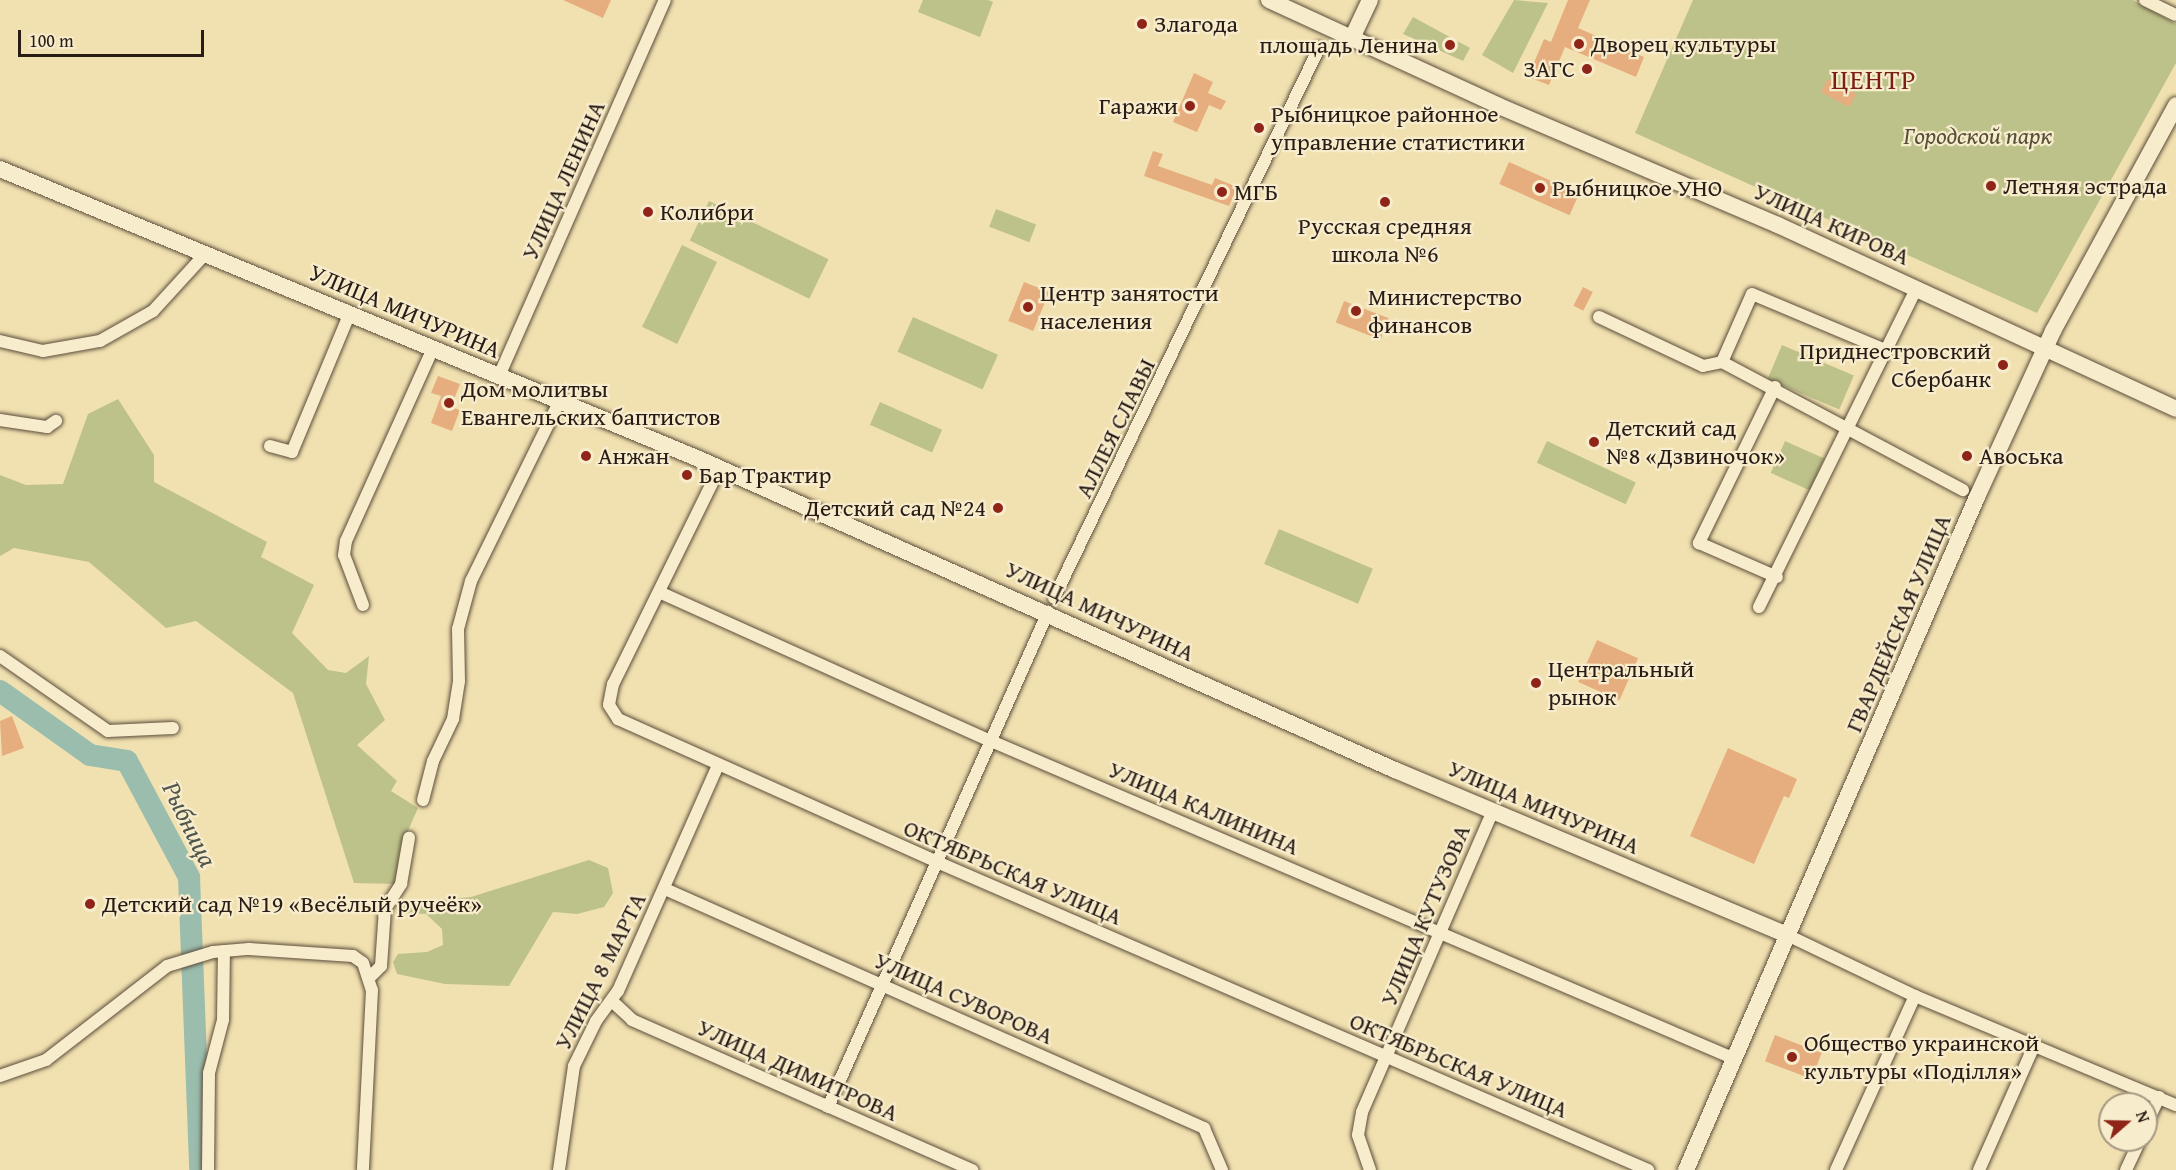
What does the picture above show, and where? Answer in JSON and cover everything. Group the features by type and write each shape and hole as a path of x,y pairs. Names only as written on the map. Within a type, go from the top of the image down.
{"street":[{"name":"УЛИЦА ЛЕНИНА","path":"499,376 665,0"},
{"name":"УЛИЦА КИРОВА","path":"1269,0 2047,347 2176,409"},
{"path":"1352,38 1370,0"},
{"path":"2145,0 2176,15"},
{"name":"АЛЛЕЯ СЛАВЫ","path":"828,1107 1051,605 1319,48"},
{"name":"ГВАРДЕЙСКАЯ УЛИЦА","path":"1686,1170 1787,935 2047,347 2176,105"},
{"name":"УЛИЦА МИЧУРИНА","path":"0,169 350,313 719,470 1051,605 1492,811 1787,935 1916,996 2146,1092"},
{"path":"0,340 43,351 100,341 153,311 205,254"},
{"path":"1759,606 1776,578 1850,428 1882,349 1916,289"},
{"path":"1722,362 1752,294 1882,349"},
{"path":"270,446 292,453 350,313"},
{"path":"1599,316 1703,366 1722,362 1775,387 1963,490"},
{"path":"363,605 344,555 346,541 433,348"},
{"path":"1775,387 1699,543 1776,578"},
{"path":"423,800 433,760 453,719 459,681 458,629 471,581 560,402"},
{"path":"0,420 47,427 56,421"},
{"name":"ОКТЯБРЬСКАЯ УЛИЦА","path":"719,470 613,684 610,710 618,719 937,862 1648,1170"},
{"name":"УЛИЦА КАЛИНИНА","path":"659,592 991,741 1735,1059"},
{"path":"0,656 108,731 173,728"},
{"name":"УЛИЦА 8 МАРТА","path":"560,1170 574,1066 596,1021 612,1002 665,889 718,765"},
{"name":"УЛИЦА КУТУЗОВА","path":"1370,1170 1358,1135 1360,1124 1386,1056 1441,934 1492,811"},
{"path":"370,984 381,966 385,909 401,884 409,838"},
{"name":"УЛИЦА СУВОРОВА","path":"665,889 1204,1128 1222,1170"},
{"path":"208,1170 209,1073 223,1020 218,951"},
{"path":"0,1076 46,1060 144,981 167,966 218,951 332,952 358,960 370,984 363,1170"},
{"path":"1836,1170 1916,996"},
{"name":"УЛИЦА ДИМИТРОВА","path":"612,1002 632,1020 972,1170"},
{"path":"1979,1170 2034,1046"},
{"name":"УЛИЦА МИЧУРИНА","path":"2158,1097 2176,1105"},
{"path":"2126,1170 2134,1152"}],"green space":[{"path":"923,0 988,0 993,2 980,37 918,12"},
{"path":"1514,0 1548,3 1513,73 1482,55"},
{"name":"Городской парк","path":"1693,0 2133,0 2176,24 2176,63 2037,313 1635,133"},
{"path":"1413,17 1470,48 1463,61 1403,34"},
{"path":"709,201 829,259 809,299 690,241"},
{"path":"996,209 1036,224 1029,242 989,227"},
{"path":"682,245 717,262 677,344 642,327"},
{"path":"913,317 998,355 983,390 898,352"},
{"path":"1782,345 1854,375 1839,410 1768,379"},
{"path":"118,399 154,455 154,482 267,542 261,557 314,585 292,633 328,670 346,673 369,656 366,684 385,720 357,745 397,781 391,791 418,808 400,849 396,884 354,883 293,693 196,621 166,628 89,562 14,548 0,556 0,475 26,485 63,484 88,414"},
{"path":"880,402 942,430 932,452 870,425"},
{"path":"1547,441 1636,482 1626,504 1537,463"},
{"path":"1785,441 1824,458 1810,490 1771,473"},
{"path":"1279,529 1373,569 1358,604 1264,564"},
{"path":"589,860 608,868 613,893 608,901 604,907 577,914 553,912 509,986 445,984 397,974 393,962 398,954 427,952 443,945 442,929 426,914 398,913 406,903 471,897"}],"building":[{"path":"563,0 611,0 603,18"},
{"name":"Дворец культуры","path":"1568,0 1590,0 1578,28 1644,57 1636,77 1565,47 1549,85 1528,77 1544,39 1551,42"},
{"name":"Гаражи","path":"1194,73 1213,82 1208,93 1226,101 1221,110 1209,105 1197,132 1173,122"},
{"path":"1828,79 1856,94 1849,107 1821,92"},
{"path":"1153,151 1163,154 1158,166 1212,185 1215,178 1237,187 1229,206 1144,176"},
{"name":"Рыбницкое УНО","path":"1509,162 1579,193 1570,215 1499,184"},
{"name":"Центр занятости населения","path":"1024,282 1049,292 1033,331 1008,321"},
{"path":"1583,287 1593,292 1583,311 1573,306"},
{"name":"Министерство финансов","path":"1344,301 1389,318 1381,340 1336,322"},
{"name":"Дом молитвы Евангельских баптистов","path":"438,376 460,384 451,407 460,410 452,431 431,423 441,396 431,393"},
{"path":"1597,640 1638,658 1619,700 1578,682"},
{"path":"12,716 24,748 2,756 0,721"},
{"path":"1728,748 1797,779 1789,798 1784,796 1754,864 1690,836"},
{"name":"Общество украинской культуры «Поділля»","path":"1775,1035 1822,1053 1812,1079 1765,1061"}],"waterway":[{"name":"Рыбница","path":"0,691 90,755 127,761 189,877 200,1170"}],"place":[{"name":"Злагода","path":"1142,24"},
{"name":"Дворец культуры","path":"1579,44"},
{"name":"площадь Ленина","path":"1450,45"},
{"name":"ЗАГС","path":"1587,69"},
{"name":"Гаражи","path":"1190,106"},
{"name":"Рыбницкое районное управление статистики","path":"1259,128"},
{"name":"Летняя эстрада","path":"1991,186"},
{"name":"Рыбницкое УНО","path":"1540,188"},
{"name":"МГБ","path":"1222,192"},
{"name":"Русская средняя школа №6","path":"1385,202"},
{"name":"Колибри","path":"648,212"},
{"name":"Центр занятости населения","path":"1028,307"},
{"name":"Министерство финансов","path":"1356,311"},
{"name":"Приднестровский Сбербанк","path":"2003,365"},
{"name":"Дом молитвы Евангельских баптистов","path":"449,403"},
{"name":"Детский сад №8 «Дзвиночок»","path":"1594,442"},
{"name":"Анжан","path":"586,456"},
{"name":"Авоська","path":"1967,456"},
{"name":"Бар Трактир","path":"687,475"},
{"name":"Детский сад №24","path":"998,508"},
{"name":"Центральный рынок","path":"1536,683"},
{"name":"Детский сад №19 «Весёлый ручеёк»","path":"90,904"},
{"name":"Общество украинской культуры «Поділля»","path":"1792,1057"}],"district":[{"name":"ЦЕНТР","path":"1874,80"}]}
